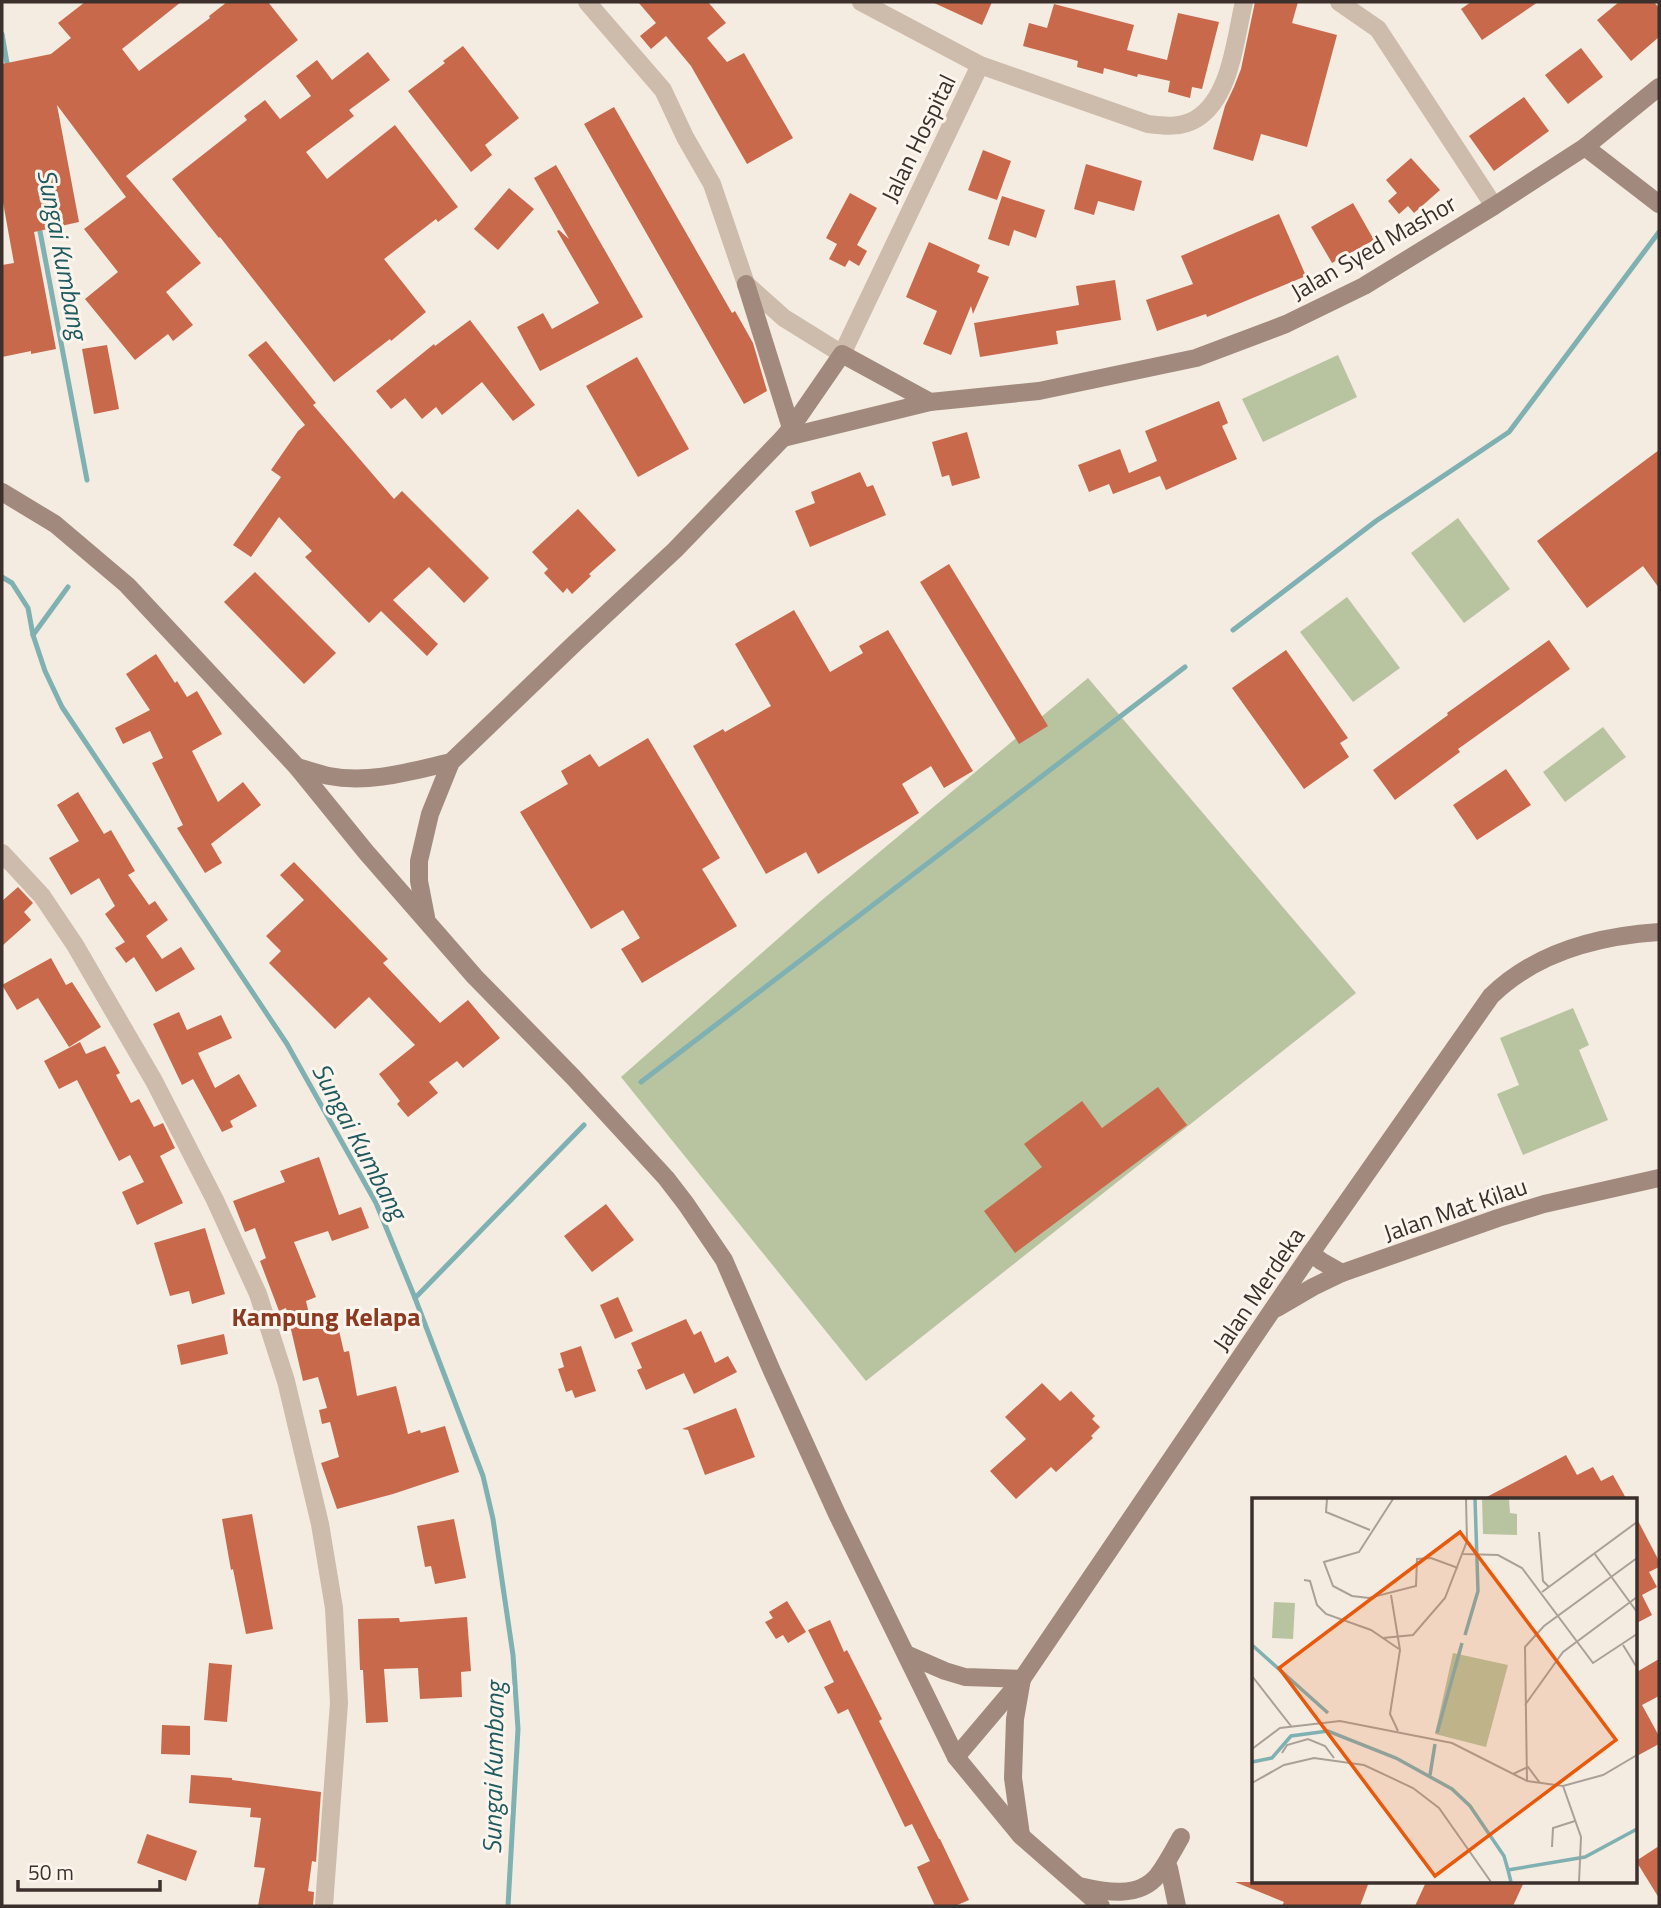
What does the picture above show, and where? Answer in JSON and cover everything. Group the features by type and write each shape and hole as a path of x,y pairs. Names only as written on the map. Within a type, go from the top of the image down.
{"street":[{"path":"587,2 663,90 685,137 712,184 746,284 787,433"},
{"name":"Jalan Hospital","path":"842,354 980,65 861,2"},
{"path":"980,65 1148,124 1168,127 1180,125 1195,120 1207,110 1226,82 1244,2"},
{"path":"1339,2 1378,29 1494,206"},
{"name":"Jalan Syed Mashor","path":"787,433 930,402 1039,391 1196,358 1286,324 1364,286 1494,206 1585,146 1659,88"},
{"path":"1585,146 1659,204"},
{"path":"746,284 784,318 842,354 930,402"},
{"path":"428,925 422,903 419,861 430,814 451,762 573,644 676,550 787,433 842,354"},
{"path":"2,492 55,524 127,585 297,767 366,852 475,977 666,1178 724,1260 837,1514 956,1757 1021,1836 1101,1906"},
{"path":"297,767 331,777 361,778 451,762"},
{"path":"2,853 42,895 75,945 154,1081 215,1200 258,1294 286,1381 320,1524 334,1608 339,1703 324,1906"},
{"name":"Jalan Merdeka","path":"956,1757 1022,1679 1311,1253 1491,996 1506,982 1559,952 1618,936 1659,932"},
{"name":"Jalan Mat Kilau","path":"1274,1309 1342,1273 1499,1218 1544,1204 1659,1178"},
{"path":"1311,1253 1342,1273"},
{"path":"906,1654 965,1677 1022,1679 1015,1719 1013,1778 1021,1836"},
{"path":"1076,1885 1105,1892 1128,1892 1147,1885 1157,1877 1181,1837"},
{"path":"1169,1868 1177,1906"}],"green space":[{"path":"1338,355 1357,397 1263,442 1242,399"},
{"path":"1458,518 1510,589 1464,623 1411,553"},
{"path":"1347,597 1400,668 1353,702 1300,632"},
{"path":"1088,678 1356,993 866,1381 621,1077 822,900"},
{"path":"1603,727 1626,757 1565,802 1543,772"},
{"path":"1573,1008 1589,1045 1579,1050 1608,1120 1523,1155 1497,1094 1519,1085 1500,1038"}],"building":[{"path":"85,2 181,2 122,49 139,71 210,18 209,16 227,2 268,2 298,40 126,176 201,263 166,292 193,325 173,341 168,334 135,360 85,299 118,272 84,229 126,197 57,105 79,222 34,232 56,349 2,357 2,265 14,263 2,197 2,64 51,54 71,38 58,23"},
{"path":"638,2 708,2 726,23 707,38 727,62 744,53 793,138 747,164 691,66 666,36 651,49 640,36 656,23"},
{"path":"932,2 992,2 982,25"},
{"path":"1255,2 1298,2 1292,23 1337,35 1307,147 1261,134 1253,161 1213,149 1225,106 1241,69"},
{"path":"1471,2 1538,2 1482,40 1461,9"},
{"path":"1619,2 1654,2 1659,8 1659,37 1631,61 1597,20"},
{"path":"1054,4 1134,25 1127,50 1167,60 1178,13 1219,22 1202,89 1192,87 1190,98 1168,92 1170,81 1138,74 1137,77 1104,68 1103,74 1077,67 1078,61 1023,46 1029,23 1047,28"},
{"path":"463,46 519,118 485,145 492,155 471,172 408,91"},
{"path":"1581,48 1603,77 1568,104 1545,75"},
{"path":"368,52 390,80 349,110 354,116 306,152 327,179 395,125 458,207 438,222 436,219 384,259 426,312 334,382 172,179 247,120 244,116 265,100 280,119 311,96 296,76 317,60 332,80"},
{"path":"1524,97 1549,131 1494,171 1469,136"},
{"path":"614,107 732,313 735,311 753,343 767,391 744,404 584,124"},
{"path":"983,150 1011,161 997,200 968,190"},
{"path":"1411,158 1440,190 1414,213 1408,206 1399,214 1388,201 1397,193 1386,180"},
{"path":"1086,164 1142,181 1134,211 1098,201 1094,215 1074,209"},
{"path":"556,165 643,317 540,371 517,327 543,313 552,329 599,303 557,231 569,239 534,178"},
{"path":"509,188 534,209 498,250 474,229"},
{"path":"850,193 877,208 857,245 867,251 859,266 849,260 845,267 829,259 837,244 826,238"},
{"path":"1002,196 1045,210 1036,238 1014,230 1009,246 988,239"},
{"path":"1353,203 1374,240 1332,263 1311,227"},
{"path":"1279,214 1306,276 1207,317 1206,314 1157,331 1146,300 1193,284 1181,256"},
{"path":"929,242 980,265 977,272 989,277 973,314 971,306 951,355 923,344 937,311 906,297"},
{"path":"1115,280 1121,320 1056,331 1058,344 980,357 974,323 1079,305 1076,286"},
{"path":"470,320 535,405 513,421 482,382 442,415 436,407 422,419 405,398 391,409 376,391 434,344 435,346"},
{"path":"266,341 316,403 313,405 394,499 402,491 489,578 464,603 429,567 393,600 438,644 427,656 381,611 369,623 305,557 312,551 279,517 251,557 233,545 281,477 271,470 305,425 248,355"},
{"path":"107,345 119,409 94,414 82,349"},
{"path":"637,357 689,449 638,477 586,386"},
{"path":"1219,401 1228,423 1222,426 1237,459 1166,490 1160,476 1113,494 1109,484 1089,492 1078,465 1120,449 1129,473 1157,461 1145,431"},
{"path":"967,432 980,478 952,486 949,475 942,477 932,442"},
{"path":"1659,450 1659,588 1643,566 1587,608 1537,541"},
{"path":"860,472 867,487 873,485 886,515 810,547 795,511 815,503 811,492"},
{"path":"578,509 616,550 589,574 591,576 572,594 567,588 563,593 544,573 548,569 532,552"},
{"path":"949,564 1048,726 1019,744 920,582"},
{"path":"255,572 336,653 304,684 224,602"},
{"path":"794,610 830,672 863,653 859,646 888,630 973,771 944,788 931,766 902,784 919,813 818,874 806,852 766,874 693,746 723,729 725,732 771,706 735,644"},
{"path":"1549,640 1570,669 1458,749 1460,752 1395,800 1373,770"},
{"path":"1286,650 1348,738 1340,743 1349,757 1304,789 1232,688"},
{"path":"156,654 187,697 197,691 222,734 192,751 218,802 243,782 261,805 211,844 222,863 205,873 177,828 183,825 152,763 163,758 150,731 123,744 115,728 150,710 126,674"},
{"path":"648,738 720,858 702,869 737,926 642,983 621,949 640,938 623,910 591,929 520,812 568,784 561,771 590,754 599,767"},
{"path":"1506,769 1531,805 1477,840 1453,805"},
{"path":"78,792 104,834 111,830 135,871 128,875 149,905 155,901 168,920 146,936 162,959 181,947 195,969 156,992 134,957 126,963 115,948 125,942 105,914 115,906 99,878 71,895 49,858 79,841 57,805"},
{"path":"294,862 388,959 383,963 440,1023 468,1000 500,1038 463,1068 457,1061 429,1082 438,1093 408,1117 397,1104 400,1101 379,1074 415,1045 369,997 335,1029 269,963 281,951 266,936 304,900 280,875"},
{"path":"18,887 33,903 24,912 31,920 2,946 2,901"},
{"path":"51,958 66,985 72,982 101,1027 69,1047 38,998 17,1010 2,985"},
{"path":"179,1012 187,1030 221,1015 232,1038 198,1053 215,1088 239,1074 257,1106 230,1121 233,1127 222,1132 193,1079 182,1085 153,1024"},
{"path":"80,1042 86,1054 105,1046 120,1073 116,1075 131,1103 139,1099 154,1127 163,1123 175,1148 160,1156 183,1203 137,1225 122,1192 144,1182 130,1155 119,1161 77,1080 59,1089 44,1061"},
{"path":"1158,1087 1187,1125 1015,1253 984,1211 1042,1167 1024,1144 1082,1101 1102,1128"},
{"path":"319,1157 339,1215 361,1207 369,1228 332,1241 328,1231 294,1242 316,1297 306,1301 312,1327 337,1322 344,1352 349,1351 357,1396 396,1386 408,1434 445,1426 459,1472 337,1509 321,1463 339,1457 330,1422 322,1424 319,1410 327,1408 318,1377 303,1381 286,1308 279,1311 260,1261 266,1258 255,1228 245,1232 233,1201 285,1182 280,1171"},
{"path":"606,1204 634,1240 592,1272 564,1236"},
{"path":"205,1228 225,1294 192,1304 189,1291 170,1296 154,1243"},
{"path":"618,1297 633,1331 615,1339 600,1305"},
{"path":"686,1319 694,1335 701,1331 715,1363 728,1356 737,1372 694,1394 684,1373 646,1390 637,1370 642,1368 631,1343"},
{"path":"224,1334 228,1354 181,1365 177,1345"},
{"path":"581,1346 596,1391 575,1398 572,1390 566,1392 558,1369 564,1367 560,1353"},
{"path":"1042,1383 1060,1401 1071,1391 1095,1416 1092,1419 1100,1427 1091,1436 1093,1438 1056,1472 1051,1467 1016,1499 990,1471 1026,1439 1005,1417"},
{"path":"736,1408 755,1457 705,1475 688,1430 682,1429"},
{"path":"1566,1455 1577,1475 1593,1467 1601,1481 1613,1475 1626,1498 1485,1498"},
{"path":"252,1514 273,1629 246,1634 222,1519"},
{"path":"1636,1517 1659,1561 1659,1567 1649,1572 1657,1587 1642,1595 1652,1615 1636,1623"},
{"path":"454,1519 466,1578 435,1584 431,1566 425,1567 417,1526"},
{"path":"787,1601 806,1632 788,1643 783,1635 776,1639 765,1622 773,1618 769,1612"},
{"path":"467,1617 471,1671 461,1672 462,1697 420,1699 418,1668 384,1669 388,1722 366,1723 358,1619 399,1618 400,1622"},
{"path":"830,1620 844,1652 847,1650 882,1719 879,1721 969,1900 955,1906 935,1906 917,1867 930,1861 912,1824 905,1827 848,1709 838,1714 824,1687 834,1682 808,1630"},
{"path":"1659,1659 1659,1696 1642,1705 1659,1736 1659,1744 1636,1756 1636,1672"},
{"path":"209,1663 232,1665 227,1722 204,1720"},
{"path":"162,1725 190,1726 190,1755 161,1754"},
{"path":"191,1775 232,1778 321,1792 316,1862 312,1861 308,1891 314,1892 313,1906 258,1906 265,1868 254,1867 261,1818 250,1817 251,1808 189,1803"},
{"path":"147,1834 197,1851 186,1881 137,1863"},
{"path":"1659,1846 1659,1898 1636,1861"},
{"path":"1235,1882 1368,1884 1360,1906 1282,1906 1284,1902"},
{"path":"1425,1884 1523,1884 1513,1906 1415,1906"}],"waterway":[{"name":"Sungai Kumbang","path":"2,34 8,69"},
{"name":"Sungai Kumbang","path":"39,226 87,480"},
{"path":"1233,630 1376,521 1509,432 1659,232"},
{"name":"Sungai Kumbang","path":"2,577 12,583 28,608 33,635 45,671 62,707 287,1044 376,1203 483,1476 493,1519 513,1655 518,1729 508,1906"},
{"name":"Sungai Kumbang","path":"33,635 68,587"},
{"path":"641,1082 1185,667"},
{"path":"415,1298 584,1125"}],"district":[{"name":"Kampung Kelapa","path":"326,1316"}]}
